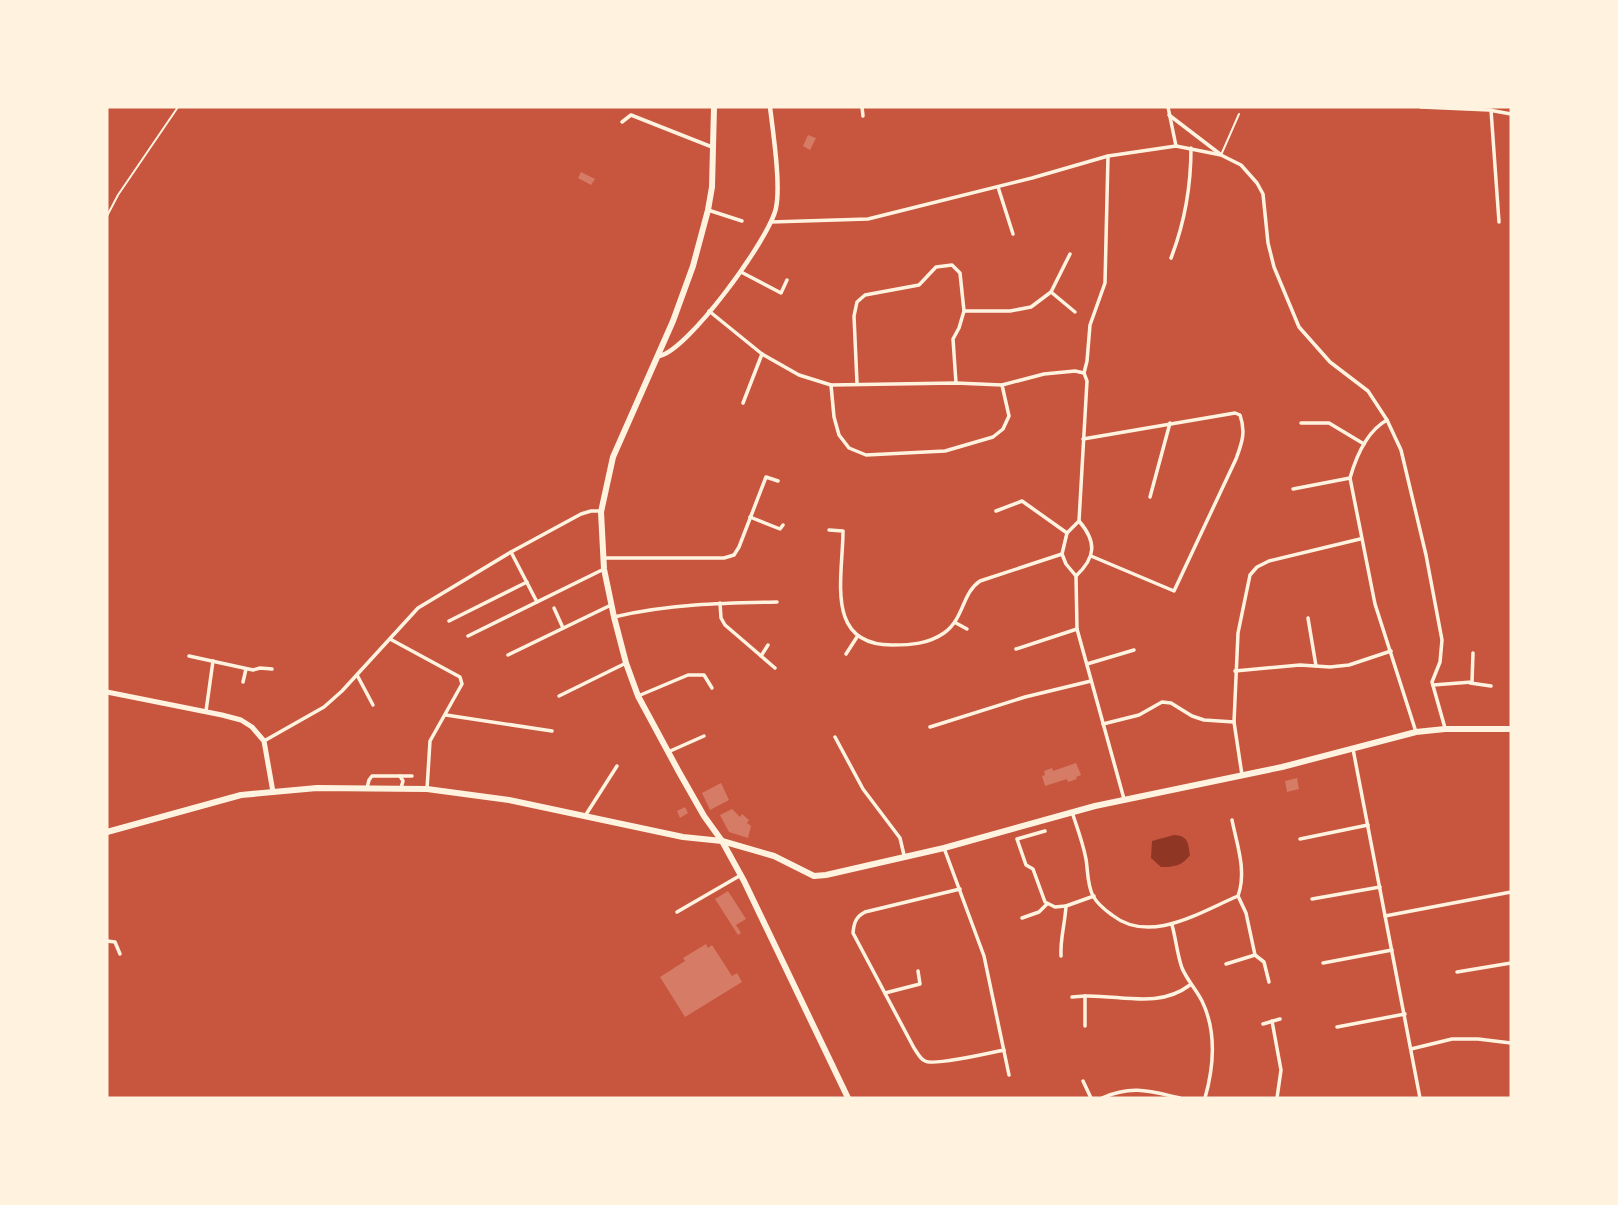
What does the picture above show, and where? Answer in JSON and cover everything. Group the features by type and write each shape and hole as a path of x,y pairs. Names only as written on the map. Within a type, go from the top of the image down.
{"main road":[{"path":"714,107 714,148 708,210 693,265 659,356 618,442 601,512 604,569 626,663 638,696 704,816 741,875 848,1098"},
{"path":"107,692 241,720 252,727 264,741 273,792"},
{"path":"107,832 224,799 273,792 317,788 428,789 509,800 584,818 683,837 722,841 774,856 814,876 905,858 1124,799 1242,775 1416,732 1511,729"}],"street":[{"path":"659,356 668,355 677,347 709,311 741,272 771,222 777,200 770,107"},
{"path":"862,107 863,116"},
{"path":"1168,107 1177,146"},
{"path":"1421,107 1491,110 1511,114"},
{"path":"629,109 631,115 714,148"},
{"path":"1491,110 1499,222"},
{"path":"622,122 631,115"},
{"path":"1169,115 1221,155 1248,171 1263,194 1268,243 1274,267 1299,327 1330,362 1368,391 1387,420 1405,462 1442,640 1440,662 1432,682 1445,729"},
{"path":"771,222 868,219 1108,156 1177,146 1221,155"},
{"path":"1171,258 1179,238 1189,195 1191,148"},
{"path":"1108,156 1105,283 1092,315 1084,373 1087,381 1079,521 1067,533 1062,554 1076,576 1077,629 1124,799"},
{"path":"998,187 1013,234"},
{"path":"708,210 742,221"},
{"path":"964,310 1010,312 1031,307 1051,292 1070,254"},
{"path":"857,383 854,316 857,302 865,295 919,285 936,267 952,265 960,273 964,310 953,339 956,383"},
{"path":"741,272 781,293 786,280"},
{"path":"1051,292 1075,312"},
{"path":"709,311 762,354 799,375 831,385 1002,385 1044,374 1075,370 1084,373"},
{"path":"743,403 762,354"},
{"path":"831,385 839,435 849,448 866,455 945,451 993,437 1003,429 1009,416 1002,385"},
{"path":"1083,439 1235,413 1240,415 1244,427 1236,459 1174,592 1091,556"},
{"path":"1387,420 1377,426 1364,444 1350,478 1375,604 1416,732"},
{"path":"1150,497 1170,423"},
{"path":"1301,423 1329,423 1364,444"},
{"path":"603,558 724,558 734,555 766,477 778,481"},
{"path":"1293,489 1350,478"},
{"path":"996,511 1023,501 1067,533"},
{"path":"264,741 324,707 418,608 581,514 601,512"},
{"path":"750,517 781,529"},
{"path":"1076,576 1091,556 1092,544 1089,532 1079,521"},
{"path":"830,530 843,531 840,596 847,624 858,637 882,645 922,644 943,634 956,623 974,585 1062,554"},
{"path":"1242,775 1234,722 1235,671 1238,633 1250,575 1257,567 1269,561 1360,539"},
{"path":"511,552 537,601"},
{"path":"468,636 604,569"},
{"path":"449,621 527,582"},
{"path":"614,617 663,607 778,602"},
{"path":"720,603 725,625 775,668"},
{"path":"508,655 611,605"},
{"path":"554,608 563,628"},
{"path":"1308,618 1317,666"},
{"path":"956,623 967,629"},
{"path":"1016,649 1077,629"},
{"path":"846,654 858,637"},
{"path":"389,639 460,677 462,684 430,740 428,789"},
{"path":"761,656 768,645"},
{"path":"511,646 514,652"},
{"path":"1087,664 1134,650"},
{"path":"1235,671 1300,665 1349,665 1391,651"},
{"path":"1470,683 1473,653"},
{"path":"189,656 246,669 272,669"},
{"path":"206,711 213,661"},
{"path":"559,696 626,663"},
{"path":"243,682 246,669"},
{"path":"357,674 373,705"},
{"path":"638,696 688,675 704,676 712,688"},
{"path":"930,727 1025,697 1091,681"},
{"path":"1433,685 1470,683 1491,686"},
{"path":"1103,724 1139,715 1162,702 1171,703 1204,720 1234,722"},
{"path":"446,715 552,731"},
{"path":"668,752 704,736"},
{"path":"835,737 863,789 900,838 905,858"},
{"path":"1353,749 1420,1098"},
{"path":"584,818 617,766"},
{"path":"367,788 372,776 412,776"},
{"path":"400,776 403,781 401,788"},
{"path":"1072,812 1086,857 1087,874 1094,897 1117,920 1139,928 1151,929 1171,924 1238,896"},
{"path":"1232,820 1243,873 1238,896 1246,913 1255,956 1264,962 1269,982"},
{"path":"1300,838 1368,825"},
{"path":"1045,831 1017,839 1026,865 1032,869 1045,902 1055,907 1066,906 1094,897"},
{"path":"944,848 984,956 1009,1074"},
{"path":"677,912 741,875"},
{"path":"1312,899 1380,887"},
{"path":"960,889 866,912 859,915 854,922 853,933 923,1060 928,1063 1004,1050"},
{"path":"1385,916 1511,892"},
{"path":"1022,918 1039,912 1047,904"},
{"path":"1060,956 1060,937 1065,924 1066,906"},
{"path":"1171,924 1181,964 1190,985 1203,1003 1214,1050 1205,1098"},
{"path":"107,942 115,942 120,954"},
{"path":"1323,963 1392,950"},
{"path":"1226,964 1255,956"},
{"path":"1457,972 1511,963"},
{"path":"885,993 920,984 918,971"},
{"path":"1072,997 1157,1000 1190,985"},
{"path":"1085,996 1085,1026"},
{"path":"1337,1027 1405,1014"},
{"path":"1263,1024 1280,1019"},
{"path":"1272,1021 1281,1070 1278,1098"},
{"path":"1411,1049 1452,1039 1511,1043"},
{"path":"1083,1081 1091,1098"},
{"path":"1102,1098 1125,1090 1138,1089 1180,1098"}],"lane":[{"path":"1221,155 1239,114"}],"path":[{"path":"107,216 118,195 178,107"}],"shaded area":[{"path":"1174,835 1186,840 1190,855 1177,865 1161,867 1151,858 1152,841"}],"building":[{"path":"808,135 816,138 810,150 803,146"},
{"path":"581,172 595,179 591,185 578,178"},
{"path":"1076,763 1081,775 1076,777 1077,779 1068,782 1067,779 1045,786 1042,776 1045,775 1044,771 1052,768 1053,771"},
{"path":"1297,778 1299,789 1287,792 1285,781"},
{"path":"721,783 729,800 710,810 702,793"},
{"path":"685,807 688,813 680,818 677,811"},
{"path":"732,809 740,817 742,814 749,820 747,823 751,826 748,838 729,832 720,815"},
{"path":"728,891 746,919 736,925 741,933 738,935 715,899"},
{"path":"706,944 708,948 712,945 732,976 737,973 742,982 685,1017 660,977"}]}
